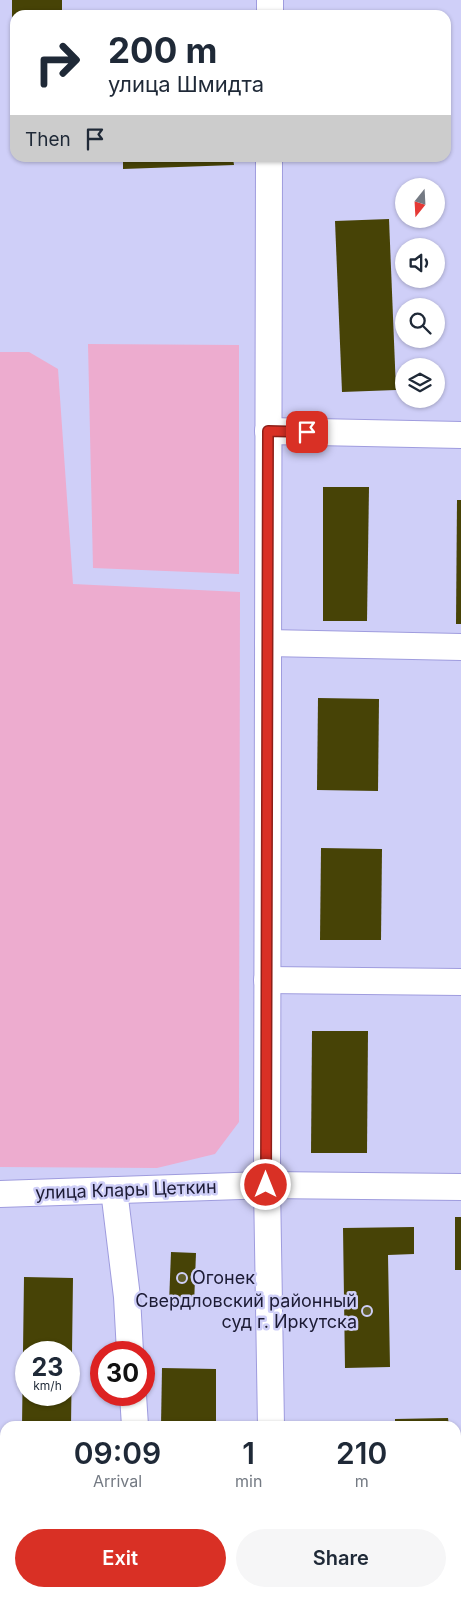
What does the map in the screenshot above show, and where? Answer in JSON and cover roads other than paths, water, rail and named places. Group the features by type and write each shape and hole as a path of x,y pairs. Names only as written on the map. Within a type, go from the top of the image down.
{"street":[{"path":"269,162 266,1185 271,1421"},
{"path":"268,431 461,435"},
{"path":"268,643 461,648"},
{"path":"267,980 461,982"},
{"name":"улица Клары Цеткин","path":"1,1196 266,1185 461,1187"},
{"path":"114,1190 127,1297 129,1341"},
{"path":"134,1406 135,1421"}],"place":[{"name":"Огонек","path":"182,1278"},
{"name":"Свердловский районный суд г. Иркутска","path":"367,1311"}]}
